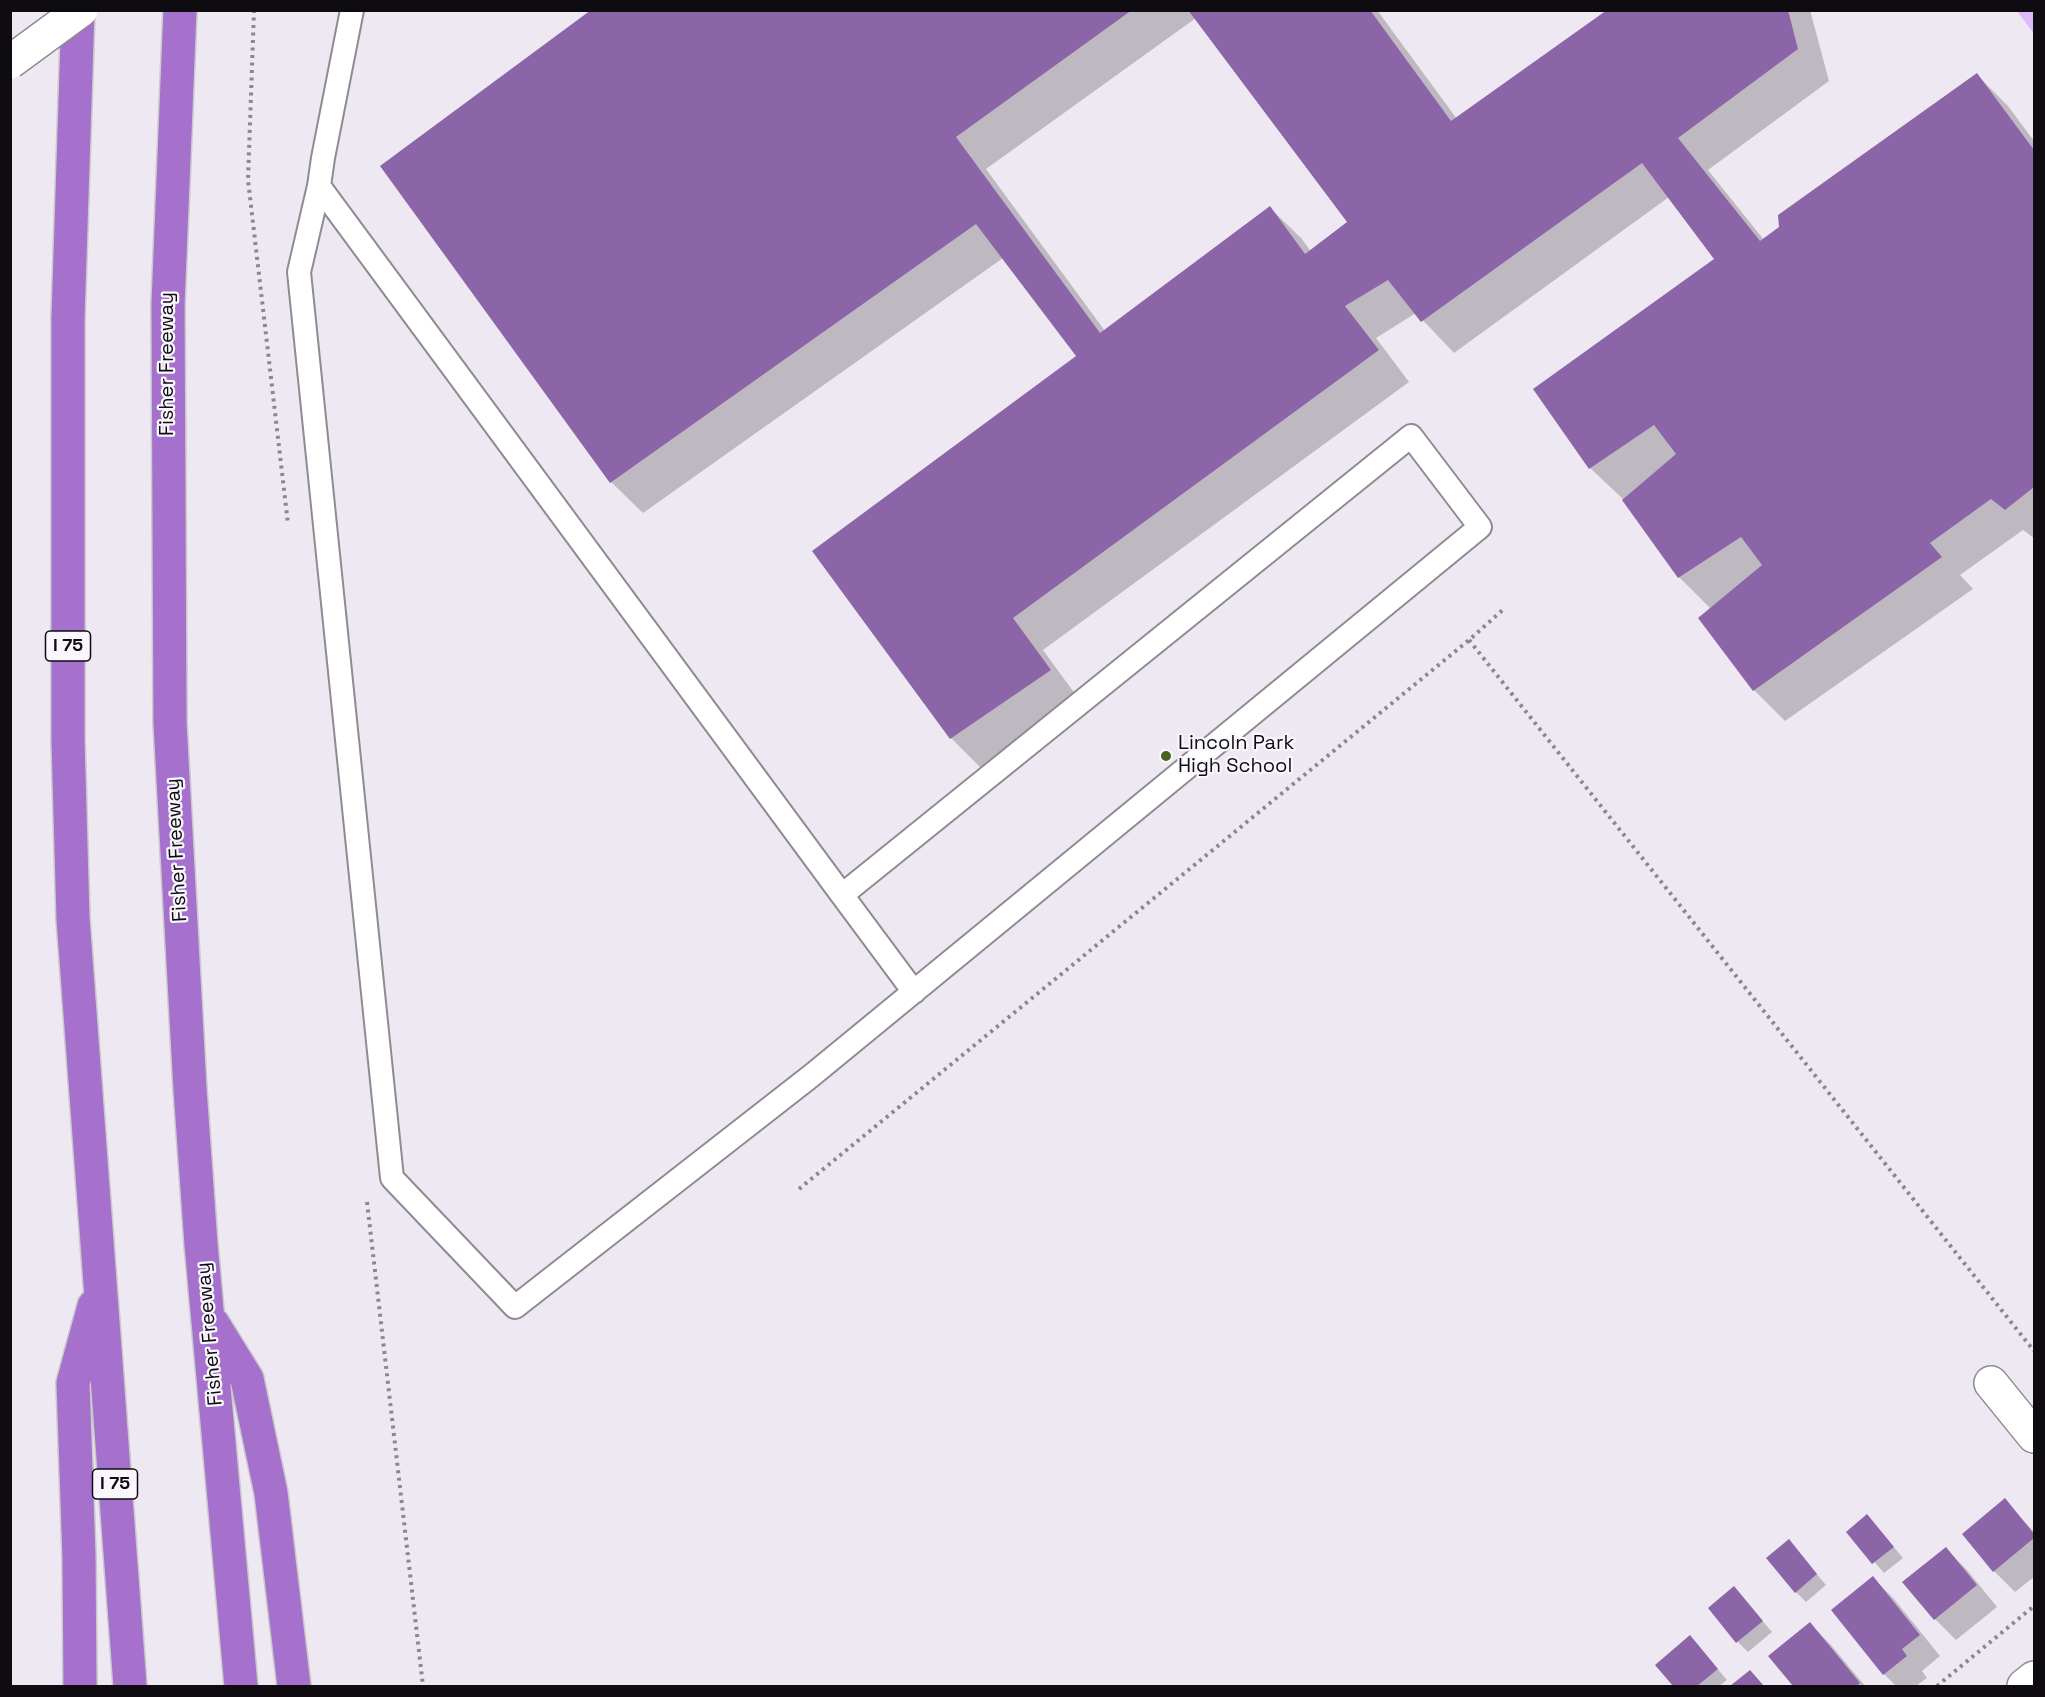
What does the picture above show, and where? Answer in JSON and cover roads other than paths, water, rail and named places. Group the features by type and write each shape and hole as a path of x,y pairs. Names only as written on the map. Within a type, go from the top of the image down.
{"highway":[{"name":"I 75","path":"80,10 68,318 68,740 73,919 130,1686"},
{"name":"Fisher Freeway","path":"180,10 168,304 170,723 201,1244 210,1318 241,1686"},
{"path":"80,1686 79,1557 73,1383 100,1281"},
{"path":"210,1318 247,1378 270,1493 294,1686"}],"street":[{"path":"10,62 80,10"},
{"path":"1992,1383 2034,1436"},
{"path":"2024,1686 2034,1678"}],"lane":[{"path":"352,10 322,158 319,186 299,272 392,1178 515,1307 914,992 1480,527 1411,435 842,895"},
{"path":"319,186 914,992"}],"place":[{"name":"Lincoln Park High School","path":"1166,756"}]}
